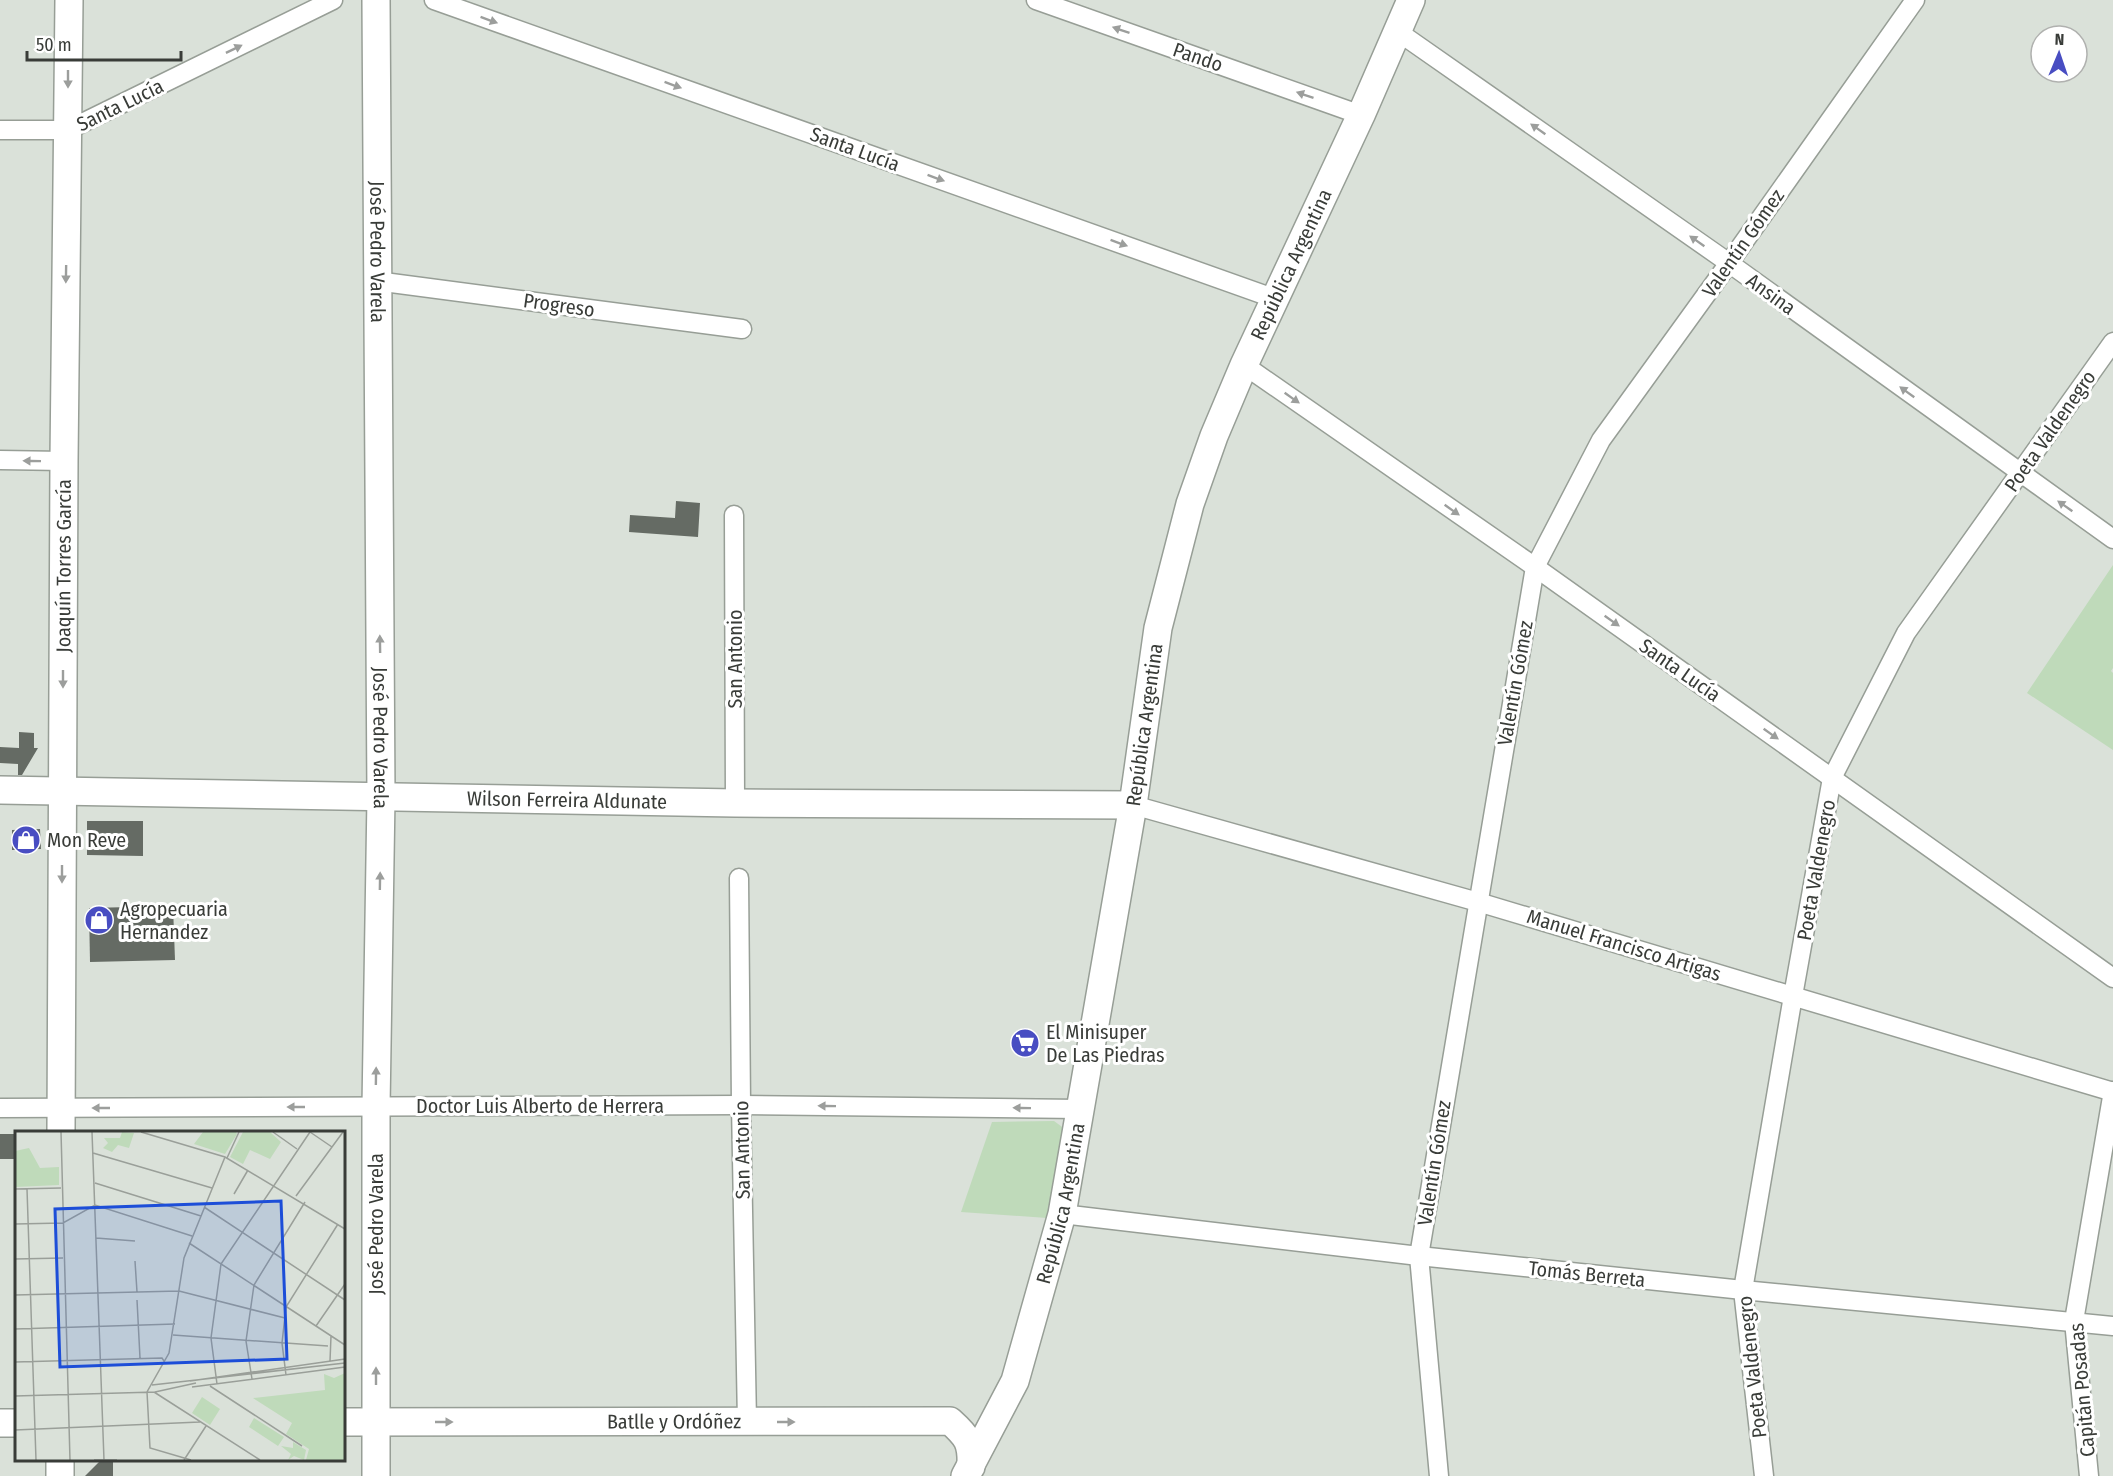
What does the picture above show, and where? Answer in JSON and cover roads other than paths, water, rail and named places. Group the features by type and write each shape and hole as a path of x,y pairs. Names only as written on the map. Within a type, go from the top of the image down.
{"street":[{"name":"Joaquín Torres García","path":"61,1120 69,0"},
{"name":"Santa Lucía","path":"68,130 333,0"},
{"name":"José Pedro Varela","path":"376,0 381,797 376,1107 376,1476"},
{"name":"Santa Lucía","path":"434,0 1276,299"},
{"name":"Pando","path":"1036,0 1360,114"},
{"name":"República Argentina","path":"968,1472 1015,1381 1062,1214 1133,805 1161,616 1190,504 1214,436 1244,365 1411,0"},
{"name":"Valentín Gómez","path":"1440,1476 1419,1256 1535,567 1601,440 1915,0"},
{"name":"Ansina","path":"1397,31 1729,263 2113,539"},
{"path":"0,130 68,130"},
{"name":"Progreso","path":"376,280 742,329"},
{"name":"Poeta Valdenegro","path":"1764,1476 1743,1290 1832,778 1906,633 2113,342"},
{"name":"Santa Lucía","path":"1244,365 1535,567 2113,978"},
{"path":"0,460 64,461"},
{"name":"San Antonio","path":"734,515 735,802"},
{"name":"Wilson Ferreira Aldunate","path":"0,790 735,802 1133,805"},
{"name":"Manuel Francisco Artigas","path":"1133,805 1478,902 2113,1091"},
{"name":"San Antonio","path":"739,878 747,1422"},
{"name":"Capitán Posadas","path":"2089,1476 2074,1321 2113,1091"},
{"name":"Doctor Luis Alberto de Herrera","path":"0,1108 61,1120 376,1107 741,1105 1080,1109"},
{"name":"Tomás Berreta","path":"1062,1214 1419,1256 2113,1326"},
{"name":"Batlle y Ordóñez","path":"345,1422 950,1421 1001,1407"},
{"path":"950,1421 964,1433 969,1442 972,1452 968,1472"}],"place":[{"name":"Mon Reve","path":"26,840"},
{"name":"Agropecuaria Hernandez","path":"99,920"},
{"name":"El Minisuper De Las Piedras","path":"1025,1043"}]}
